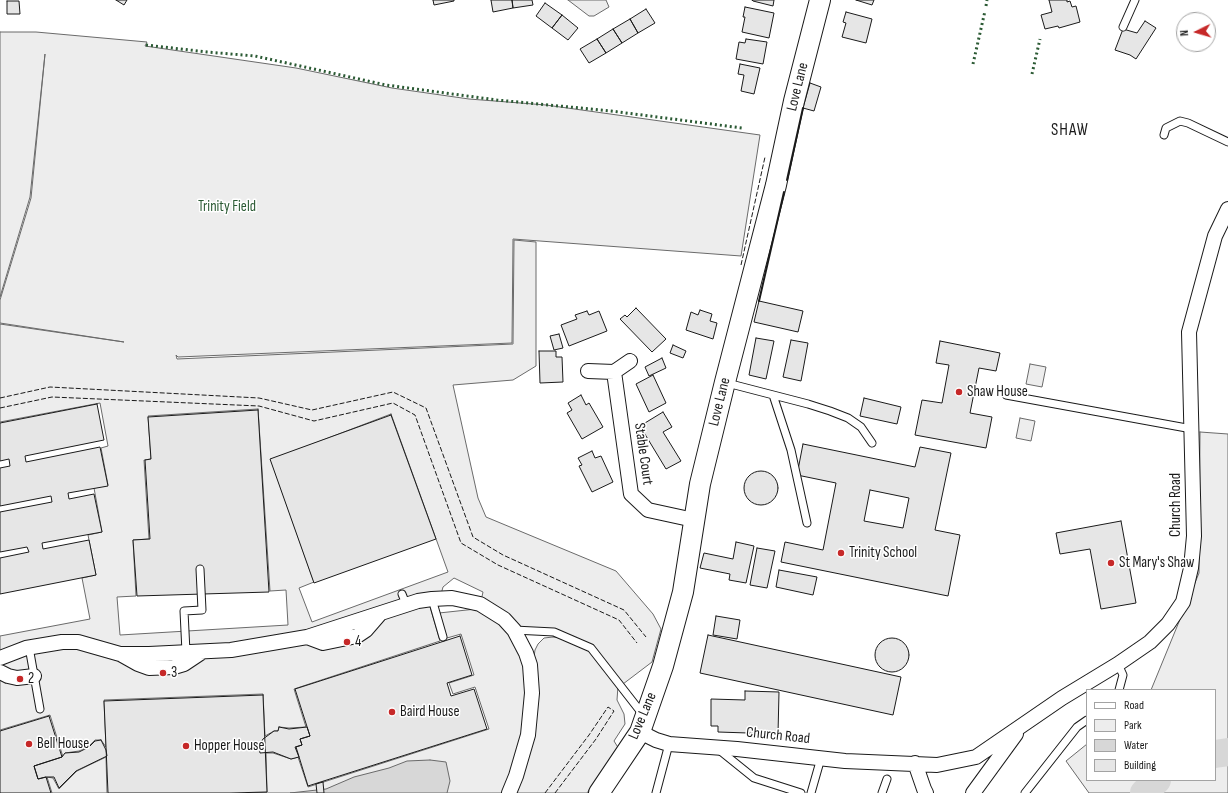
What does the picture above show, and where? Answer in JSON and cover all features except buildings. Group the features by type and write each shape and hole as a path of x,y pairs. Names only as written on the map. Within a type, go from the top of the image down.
{"street":[{"name":"Love Lane","path":"599,793 642,725 663,666 683,592 700,484 776,185 794,101 820,0"},
{"name":"Church Road","path":"642,725 656,740 669,744 845,760 937,764 976,757 1062,698 1118,664 1150,642 1168,624 1183,602 1191,568 1194,536 1189,332 1215,236 1228,209"},
{"path":"588,371 614,372 630,361"},
{"name":"Stable Court","path":"614,372 631,494 648,510 694,520"},
{"path":"120,654 202,652 253,647 307,636 381,613 404,599 452,598 480,604 504,619 514,630 521,641 528,659 532,679 528,735 510,793"},
{"path":"0,658 34,645 78,642 120,654 149,668 174,667 184,664 202,652"},
{"path":"0,672 17,678 34,676"},
{"name":"Church Road","path":"973,793 1022,725"},
{"path":"915,764 926,793"}],"lane":[{"path":"1123,27 1135,0"},
{"path":"1164,135 1166,128 1180,122 1188,123 1228,142"},
{"path":"725,382 830,411 848,418 861,427 872,443"},
{"path":"1006,394 1192,429"},
{"path":"773,395 791,450 807,523"},
{"path":"186,652 184,611 202,610 200,569"},
{"path":"432,598 443,637"},
{"path":"514,630 554,632 591,648 642,725"},
{"path":"34,645 34,676 40,710"},
{"path":"1118,664 1123,675 1119,689"},
{"path":"1025,793 1077,727 1086,721"},
{"path":"656,793 669,744"},
{"path":"715,747 754,778 801,793"},
{"path":"811,793 821,758"},
{"path":"882,793 887,779"}],"green space":[{"path":"568,0 606,0 609,7 594,16 589,16"},
{"name":"Trinity Field","path":"0,32 36,32 147,42 145,46 296,68 392,88 469,99 546,105 760,135 741,256 513,239 512,343 178,357 176,355 177,359 513,344 514,240 536,242 536,366 513,380 453,385 478,498 486,517 616,571 653,614 661,629 652,662 623,684 592,646 554,630 516,627 481,601 483,592 454,578 443,587 440,598 307,636 149,654 92,645 0,657 0,636 90,619 82,578 96,575 88,535 102,532 94,488 108,485 101,448 108,446 100,403 0,422 0,324 124,342 0,323 0,300 31,198 45,54 30,197 0,297","holes":["258,409 270,591 286,590 288,625 120,635 117,597 136,596 133,540 149,539 144,460 151,459 148,416","391,414 448,572 312,622 299,588 314,582 271,460"]},
{"path":"1030,364 1046,367 1042,387 1026,384"},
{"path":"1020,418 1035,421 1031,441 1016,438"},
{"path":"1200,432 1228,434 1228,793 1089,793 1066,761 1086,745 1086,781 1216,781 1216,689 1151,689 1199,573"},
{"path":"428,600 440,641 294,689 306,727 279,727 278,731 274,731 265,736 263,694 104,700 106,747 101,740 95,740 89,746 79,751 65,753 63,757 50,715 0,730 0,659 63,644 148,670 203,653 292,640 322,644"},
{"path":"476,609 507,626 523,653 527,714 506,793 246,793 267,792 266,753 273,753 291,759 298,757 308,787 489,729 475,687 453,694 449,683 474,675 461,634 447,638 439,613"},
{"path":"544,638 561,638 590,649 618,686 617,700 624,714 625,724 614,741 619,749 587,793 513,793 535,650"},
{"path":"106,757 107,793 52,793 47,777 53,778 59,789 77,771"}],"water":[{"path":"430,760 446,762 450,781 447,793 290,793 326,789 354,777 389,768 407,761"}],"waterway":[{"path":"1216,754 1228,752"},
{"path":"1144,793 1156,781"}],"hedge":[{"path":"986,6 987,0"},
{"path":"973,64 985,11"},
{"path":"1032,74 1040,39"},
{"path":"146,45 255,56 386,85 497,100 611,111 742,128"}],"fence":[{"path":"741,265 765,157"},
{"path":"0,398 50,387 259,398 312,410 393,392 426,408 473,537 503,555 624,610 646,637"},
{"path":"0,408 52,397 259,406 314,421 393,403 415,415 461,543 498,565 619,620 637,643"},
{"path":"545,793 589,735 608,707 614,711 596,739 555,793"}],"wall":[{"path":"787,180 803,108"},
{"path":"759,301 784,192"}],"place":[{"name":"Shaw House","path":"959,392"},
{"name":"Trinity School","path":"841,553"},
{"name":"St Mary's Shaw","path":"1111,563"},
{"name":"4","path":"347,642"},
{"name":"3","path":"163,673"},
{"name":"2","path":"20,679"},
{"name":"Baird House","path":"392,712"},
{"name":"Bell House","path":"29,744"},
{"name":"Hopper House","path":"186,746"}],"district":[{"name":"SHAW","path":"1070,131"}]}
